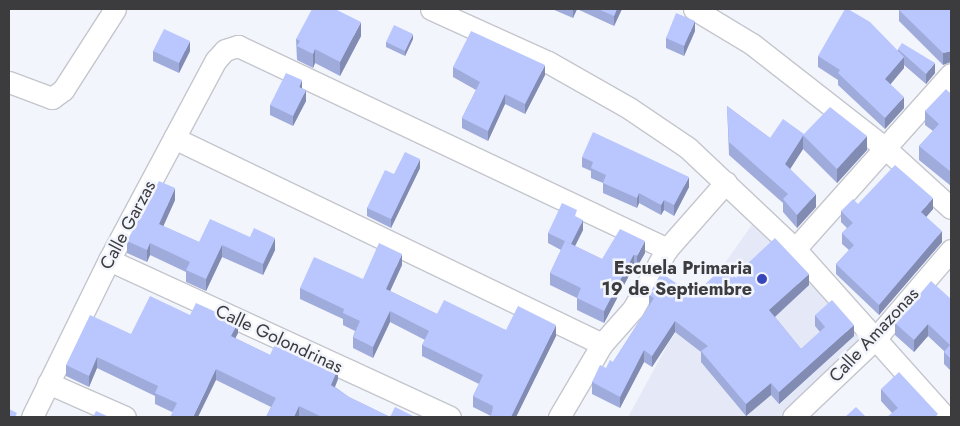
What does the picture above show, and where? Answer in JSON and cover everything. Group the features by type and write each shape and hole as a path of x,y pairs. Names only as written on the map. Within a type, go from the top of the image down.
{"street":[{"path":"9,82 52,98 63,90 115,9"},
{"path":"431,9 548,62 629,108 688,148 795,249 875,339 947,414"},
{"path":"694,9 752,44 885,148 951,208"},
{"name":"Calle Garzas","path":"32,417 109,260 216,60 225,50 238,46 667,249"},
{"path":"795,249 951,74"},
{"path":"174,138 602,344"},
{"path":"559,417 602,344 633,309 667,249 726,182"},
{"name":"Calle Amazonas","path":"793,417 875,339 951,250"},
{"name":"Calle Golondrinas","path":"109,260 450,417"},
{"path":"48,383 125,417"}],"shaded area":[{"name":"Escuela Primaria 19 de Septiembre","path":"756,219 864,339 780,417 628,417 669,342"}],"building":[{"path":"312,9 335,9 361,22 340,62 315,49 313,54 297,46 300,41 296,39"},
{"path":"598,9 617,9 614,16"},
{"path":"845,9 870,22 904,57 885,79 904,97 885,118 838,73 840,70 818,56"},
{"path":"900,9 951,9 951,51 943,53"},
{"path":"676,13 695,21 684,46 666,38"},
{"path":"394,25 413,34 405,51 386,42"},
{"path":"164,29 190,41 179,63 153,51"},
{"path":"471,31 545,65 525,104 505,94 488,131 462,118 480,82 453,67"},
{"path":"902,43 935,63 926,74 898,49"},
{"path":"286,73 302,80 299,87 306,90 293,116 270,105"},
{"path":"946,89 951,94 951,172 919,146 939,124 925,111"},
{"path":"727,106 770,138 783,119 804,134 785,164 816,194 797,215 783,199 788,194 729,142"},
{"path":"830,107 867,136 837,169 803,135"},
{"path":"593,132 689,177 674,205 664,200 661,205 639,193 637,198 603,183 606,175 591,168 593,162 582,157"},
{"path":"405,152 420,159 391,219 367,208 385,170 394,174"},
{"path":"895,165 933,198 921,212 942,231 879,305 836,264 854,245 842,233 853,223 841,211 853,199 858,204"},
{"path":"159,181 175,188 159,224 199,242 210,219 250,237 254,228 275,238 263,264 222,245 206,279 186,270 190,262 150,243 147,250 127,241"},
{"path":"562,203 577,210 575,216 583,220 571,244 548,233"},
{"path":"620,229 645,241 637,256 634,254 604,311 577,298 581,288 550,273 565,241 602,259"},
{"path":"775,238 809,274 769,310 801,349 825,327 815,315 832,300 854,325 779,392 771,383 746,404 701,351 708,346 675,321 652,356 644,350 620,397 592,382 600,365 606,368 610,360 613,362 654,298 649,295 661,273 694,295 722,268 732,278"},
{"path":"379,243 402,254 386,289 437,314 444,300 506,330 518,306 556,325 511,417 490,417 493,406 473,396 483,375 422,345 429,331 390,311 373,347 353,337 360,321 343,313 344,309 300,288 314,257 363,279"},
{"path":"931,281 951,299 951,359 944,352 950,345 928,324 914,340 895,323"},
{"path":"150,296 190,315 196,303 238,322 231,336 270,355 277,340 338,368 331,385 349,397 390,417 322,417 299,406 294,417 266,417 276,398 216,369 193,417 170,417 177,403 155,393 158,386 97,357 89,376 66,365 90,315 131,334"},
{"path":"899,372 938,414 935,417 887,417 898,408 881,389"},
{"path":"395,407 415,417 390,417"},
{"path":"856,407 866,417 845,417"},
{"path":"9,409 17,413 15,417 9,417"},
{"path":"96,411 109,417 93,417"}],"place":[{"name":"Escuela Primaria 19 de Septiembre","path":"762,279"}]}
